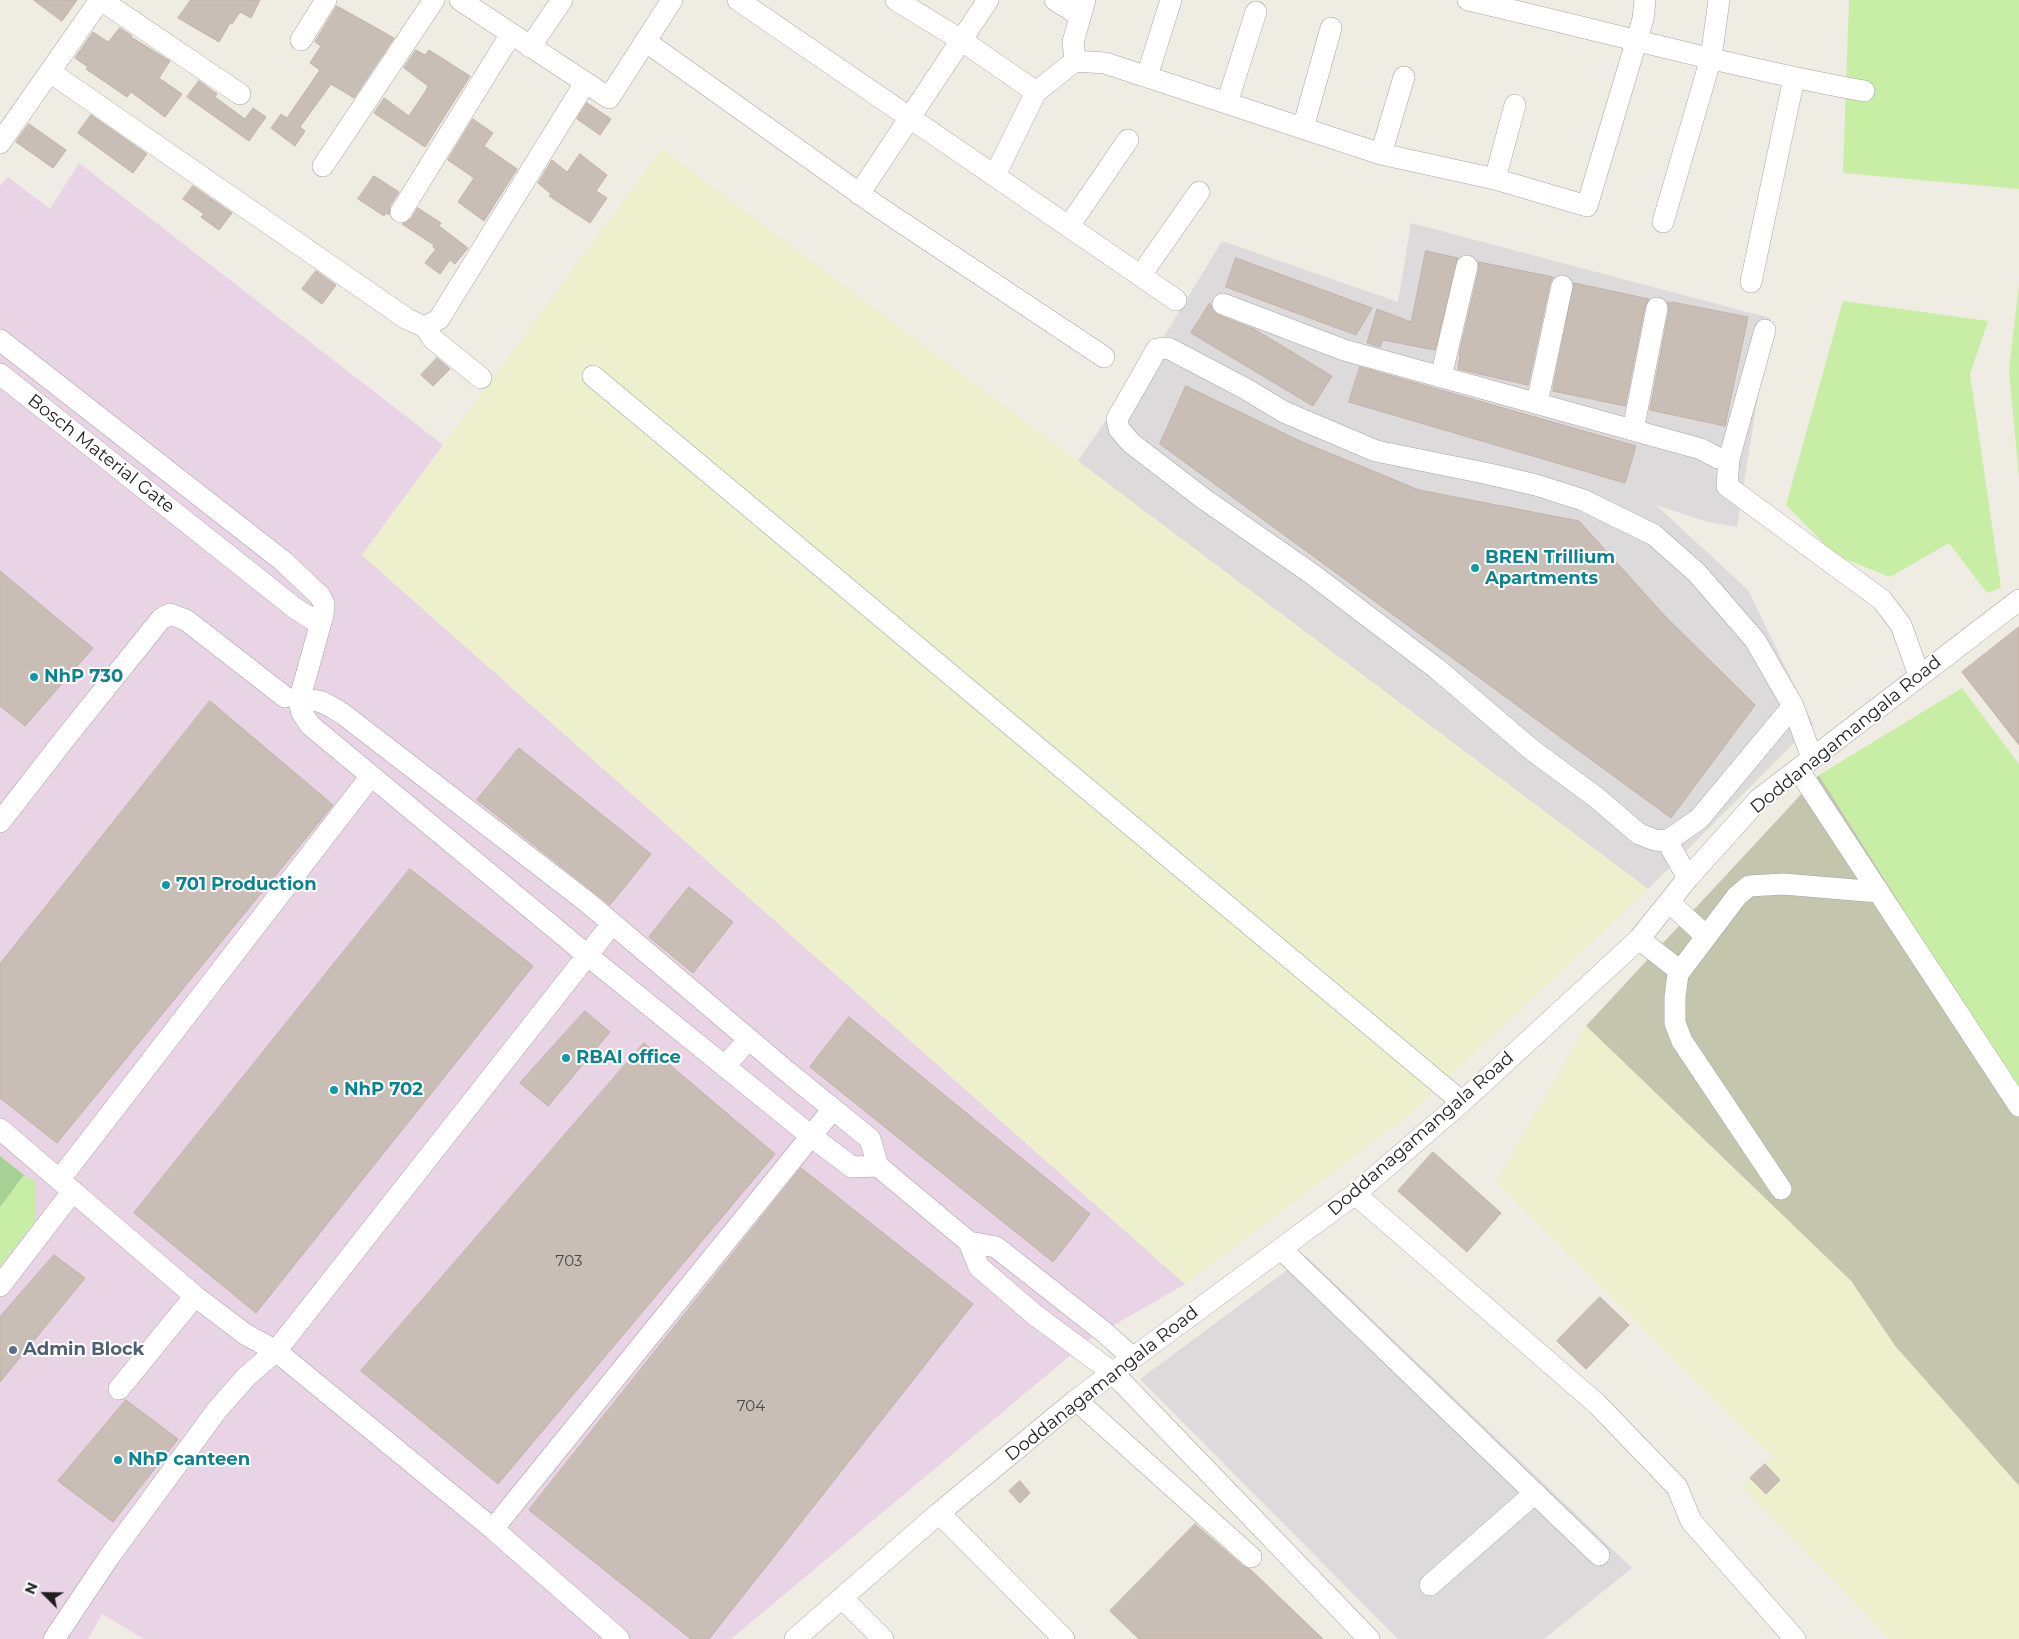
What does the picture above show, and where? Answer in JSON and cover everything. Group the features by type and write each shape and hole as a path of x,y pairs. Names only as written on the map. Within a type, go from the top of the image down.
{"street":[{"path":"0,144 100,0 240,94"},
{"path":"301,40 326,0"},
{"path":"323,166 434,0"},
{"path":"460,0 608,98 672,0"},
{"path":"530,47 562,0"},
{"path":"738,0 1176,300"},
{"path":"896,0 961,40 1036,92"},
{"path":"859,194 909,116 988,0"},
{"path":"1055,0 1082,8 1073,42 1075,62"},
{"path":"1146,76 1171,0"},
{"path":"1468,0 1541,8 1636,40 1794,78 1864,90"},
{"path":"996,175 1036,92 1075,62 1106,63 1381,154 1495,179 1587,206 1643,19 1645,0"},
{"path":"1663,222 1711,58 1719,0"},
{"path":"1227,103 1256,12"},
{"path":"1303,128 1331,28"},
{"path":"401,212 511,34"},
{"path":"645,41 859,194 1104,357"},
{"path":"50,72 407,319 425,328 433,339 481,378"},
{"path":"1381,154 1404,77"},
{"path":"1752,282 1794,78"},
{"path":"425,328 439,319 585,83"},
{"path":"1495,179 1515,105"},
{"path":"1069,226 1128,140"},
{"path":"1141,275 1198,192"},
{"path":"1441,377 1467,266"},
{"path":"1537,403 1562,286"},
{"path":"1223,304 1344,350 1701,449 1718,458 1730,458"},
{"path":"1633,430 1657,308"},
{"path":"1765,330 1730,458 1727,486 1882,600 1901,626 1919,676"},
{"path":"0,340 283,561 320,596 324,604 323,615 292,699"},
{"path":"1793,706 1699,819 1667,841 1656,840 1639,834 1597,798 1532,750 1436,668 1312,574 1204,499 1131,443 1119,429 1117,419 1157,349 1168,348 1246,389 1284,412 1376,451 1536,485 1583,500 1654,535 1697,573 1755,640 1793,706 1805,763 1879,892 2019,1106"},
{"name":"Bosch Material Gate","path":"0,374 296,609 312,619 323,615"},
{"path":"593,376 1462,1102"},
{"path":"180,517 197,494"},
{"name":"Doddanagamangala Road","path":"794,1639 939,1513 1076,1400 1356,1194 1462,1102 1639,939 1688,878 1759,799 2019,600"},
{"path":"0,822 162,619 170,614 186,620 292,699 310,725 587,955 811,1136 852,1167 878,1166"},
{"path":"292,699 311,699 325,703 343,714 612,924 870,1139 878,1166 969,1242 979,1267 1035,1315 1113,1373 1369,1639"},
{"path":"0,1286 67,1185 371,776"},
{"path":"1667,841 1688,878"},
{"path":"1781,1189 1682,1041 1675,1023 1674,997 1680,971 1737,896 1749,886 1783,884 1879,892"},
{"path":"1669,902 1706,936"},
{"path":"54,1639 109,1557 217,1410 247,1376 276,1351 612,924"},
{"path":"1639,939 1680,971"},
{"path":"725,1066 749,1040"},
{"path":"493,1529 833,1109"},
{"path":"0,1129 195,1296 245,1334 276,1351 493,1529 619,1639"},
{"path":"1356,1194 1596,1404 1677,1487 1691,1521 1795,1639"},
{"path":"969,1242 996,1247 1104,1332 1133,1358"},
{"path":"1281,1249 1599,1555"},
{"path":"120,1389 195,1296"},
{"path":"1076,1400 1251,1557"},
{"path":"1430,1586 1535,1493"},
{"path":"939,1513 1064,1639"},
{"path":"842,1598 883,1639"}],"shaded area":[{"path":"662,149 1648,889 1407,1116 1185,1284 362,555"},
{"path":"79,163 443,445 362,555 1185,1284 1090,1339 731,1639 144,1639 102,1614 88,1639 0,1639 0,186 8,177 50,209"},
{"name":"BREN Trillium Apartments","path":"1411,223 1770,318 1737,527 1704,521 1656,505 1748,590 1813,724 1648,889 1078,461 1168,330 1222,241 1398,302"},
{"path":"1819,775 2019,1092 2019,1486 1895,1346 1851,1281 1586,1026"},
{"path":"1586,1026 1851,1281 1895,1346 2019,1486 2019,1639 1890,1639 1743,1487 1774,1458 1496,1182"},
{"path":"1306,1256 1632,1568 1544,1639 1398,1639 1140,1379"}],"green space":[{"path":"1849,0 2019,0 2019,189 1843,173"},
{"path":"2019,285 2019,478 2009,370"},
{"path":"1843,301 1988,321 1970,374 2001,588 1987,593 1949,543 1890,577 1835,555 1786,505"},
{"path":"1962,688 2019,764 2019,1092 1819,775"},
{"path":"0,1156 24,1175 0,1207"},
{"path":"24,1175 36,1182 36,1220 0,1266 0,1207"}],"building":[{"path":"34,0 77,0 62,21"},
{"path":"191,0 260,0 251,18 240,12 232,24 230,23 219,42 178,18"},
{"path":"337,6 394,38 354,98 331,84 300,127 305,131 295,146 271,128 281,114 287,118 320,70 310,63 321,46 315,42"},
{"path":"120,28 170,61 159,78 182,94 165,117 131,92 127,97 86,69 88,67 75,58 93,32 108,42"},
{"path":"416,50 425,55 429,50 470,76 425,147 374,113 384,98 409,116 425,92 428,86 404,68"},
{"path":"199,81 217,94 215,97 245,119 253,108 266,117 249,141 187,97"},
{"path":"587,103 611,119 600,135 577,119"},
{"path":"91,115 147,154 133,173 78,133"},
{"path":"473,119 493,133 484,146 517,169 484,221 458,202 474,178 448,160"},
{"path":"29,124 66,150 53,168 16,142"},
{"path":"580,154 607,175 596,191 607,198 590,223 549,196 551,194 538,183 552,160 567,172"},
{"path":"374,176 399,192 390,206 389,215 386,213 384,216 358,199"},
{"path":"193,186 232,213 219,230 201,217 204,214 183,199"},
{"path":"418,208 441,223 439,226 468,248 455,264 450,260 440,274 425,263 436,249 433,247 434,245 402,224 411,219"},
{"path":"1426,251 1458,258 1435,350 1383,340 1380,347 1367,343 1377,309 1411,322"},
{"path":"1236,258 1372,308 1356,335 1226,287"},
{"path":"1479,262 1553,277 1550,283 1528,385 1458,369 1459,355"},
{"path":"316,271 336,285 322,304 302,289"},
{"path":"1574,283 1649,299 1645,306 1625,406 1553,391"},
{"path":"1668,302 1748,317 1725,426 1650,410 1669,310"},
{"path":"1210,303 1213,311 1218,315 1254,329 1332,376 1313,406 1191,333"},
{"path":"437,358 450,369 433,386 421,375"},
{"path":"1360,367 1636,446 1625,483 1349,402"},
{"name":"BREN Trillium Apartments","path":"1186,386 1300,441 1419,490 1579,521 1664,615 1755,705 1671,818 1160,444"},
{"name":"NhP 730","path":"0,571 93,648 25,726 0,706"},
{"path":"2019,627 2019,745 1962,672"},
{"name":"701 Production","path":"210,701 333,805 57,1143 0,1098 0,964"},
{"path":"519,748 651,854 610,905 477,800"},
{"name":"NhP 702","path":"410,869 533,966 256,1313 134,1213"},
{"path":"689,887 733,922 693,973 649,937"},
{"name":"RBAI office","path":"585,1011 610,1032 548,1106 520,1083"},
{"path":"849,1017 1090,1214 1053,1262 810,1067"},
{"path":"644,1043 775,1154 498,1484 361,1371"},
{"path":"1433,1152 1501,1213 1467,1252 1398,1191"},
{"path":"801,1168 973,1304 709,1639 691,1639 529,1510"},
{"name":"Admin Block","path":"54,1255 85,1278 0,1382 0,1317"},
{"path":"1600,1297 1629,1325 1586,1369 1557,1341"},
{"name":"NhP canteen","path":"126,1400 178,1439 113,1522 58,1481"},
{"path":"1765,1464 1780,1480 1766,1494 1750,1478"},
{"path":"1020,1481 1030,1493 1020,1503 1009,1491"},
{"path":"1195,1524 1243,1566 1250,1569 1323,1639 1139,1639 1110,1611"}],"place":[{"name":"BREN Trillium Apartments","path":"1475,568"},
{"name":"NhP 730","path":"34,677"},
{"name":"701 Production","path":"166,885"},
{"name":"RBAI office","path":"566,1058"},
{"name":"NhP 702","path":"334,1090"},
{"name":"Admin Block","path":"13,1350"},
{"name":"NhP canteen","path":"118,1460"}]}
